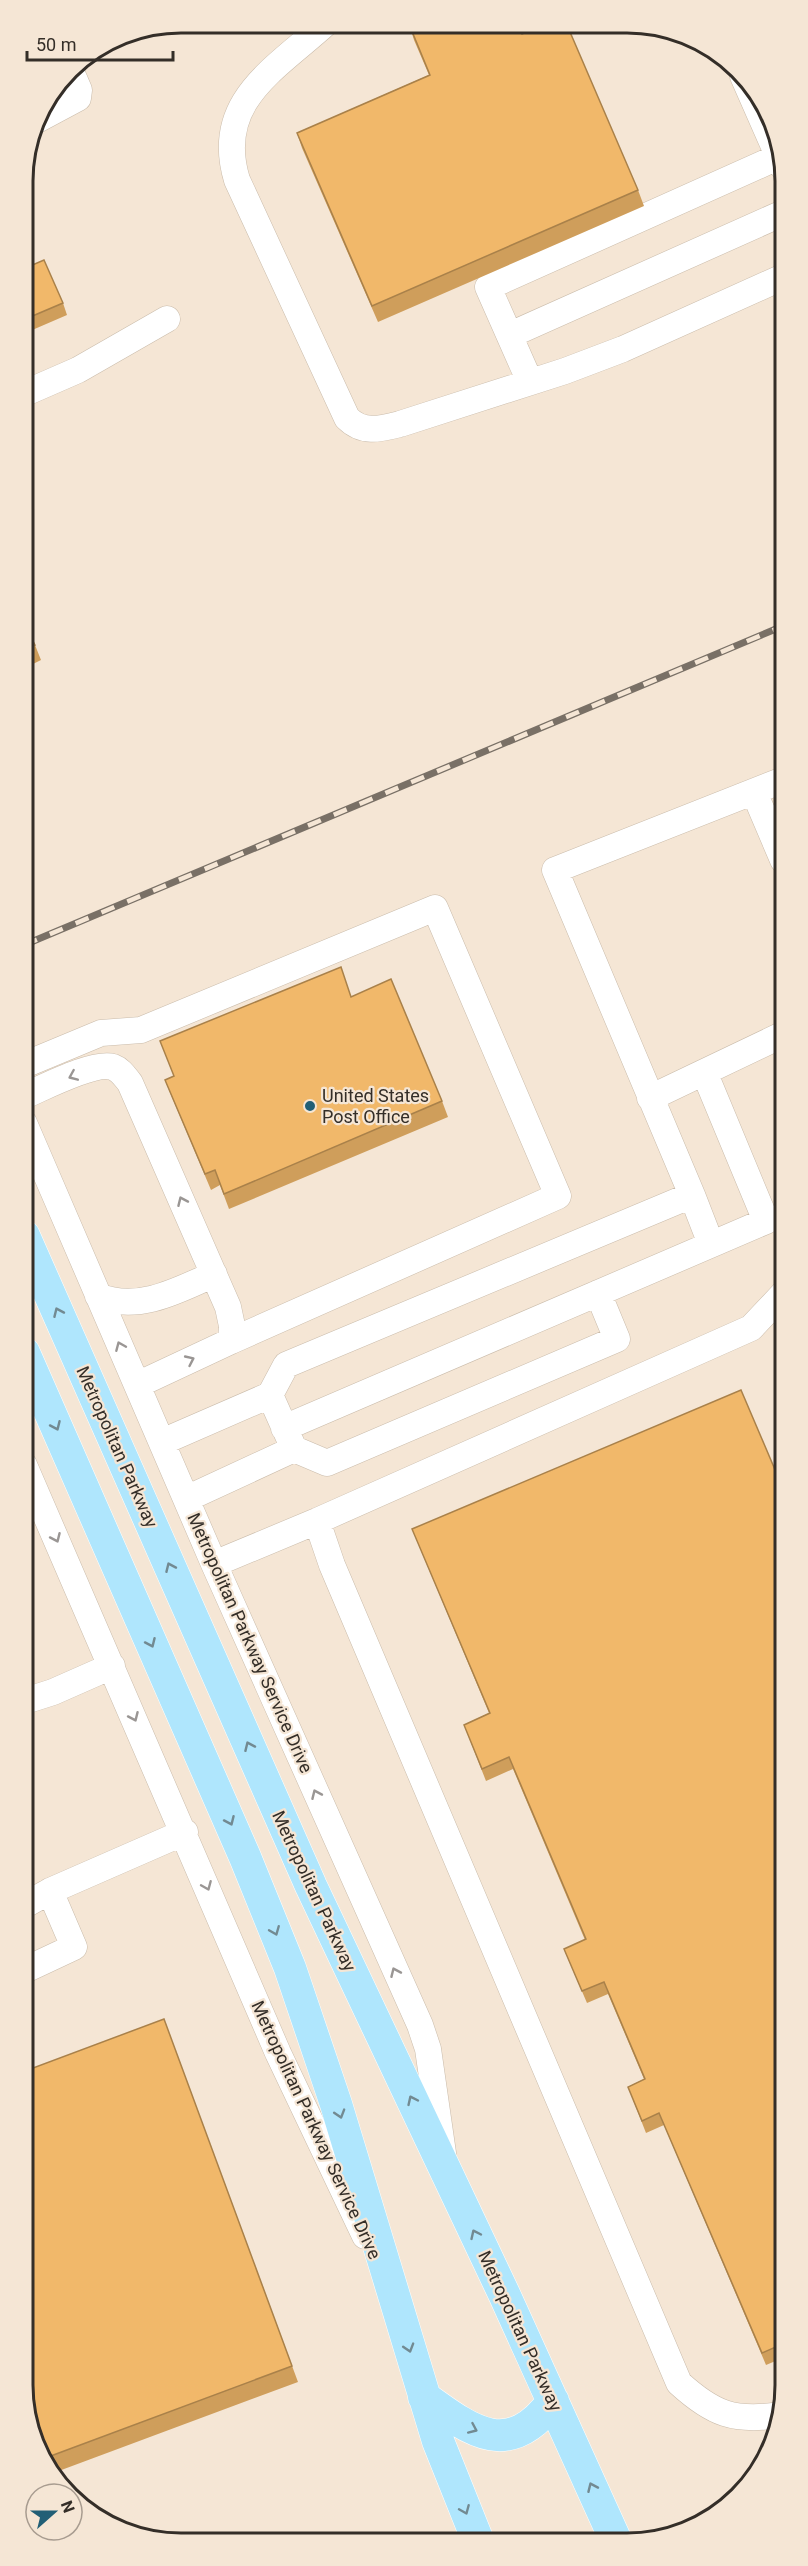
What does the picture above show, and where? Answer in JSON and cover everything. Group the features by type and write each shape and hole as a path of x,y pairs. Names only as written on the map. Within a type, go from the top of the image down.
{"main road":[{"name":"Metropolitan Parkway","path":"33,1256 289,1838 553,2401 612,2533"},
{"path":"33,1374 245,1857 317,2045 424,2397 451,2476 475,2533"},
{"path":"424,2397 478,2433 494,2436 509,2436 525,2430 540,2419 553,2401"}],"street":[{"path":"315,33 248,93 235,121 230,141 237,180 347,418 363,428 378,429 530,382 623,350 775,281"},
{"path":"50,113 78,98 79,90 74,78"},
{"path":"530,382 488,287 774,165"},
{"path":"510,335 775,217"},
{"path":"33,390 78,370 167,319"},
{"path":"711,1244 555,870 775,783"},
{"path":"754,792 775,841"},
{"path":"33,1061 101,1032 141,1030 435,908 558,1196 136,1385"},
{"path":"111,1067 121,1031"},
{"path":"650,1098 705,1074 775,1039"},
{"path":"33,1092 96,1066 111,1067 122,1073 130,1083 228,1307 232,1326 231,1341"},
{"path":"186,1499 289,1438 598,1293 766,1221 705,1074"},
{"name":"Metropolitan Parkway Service Drive","path":"33,1144 214,1564 420,2025 428,2049 446,2172"},
{"path":"162,1442 270,1395 285,1365 692,1195"},
{"path":"98,1296 114,1302 133,1303 172,1293 214,1274"},
{"path":"270,1395 289,1438 327,1463 617,1339 598,1293"},
{"path":"214,1564 751,1328 775,1303"},
{"name":"Metropolitan Parkway Service Drive","path":"33,1486 279,2053 395,2299"},
{"path":"316,1521 346,1597 679,2383 696,2399 716,2411 736,2418 753,2419 771,2416"},
{"path":"33,1698 112,1666"},
{"path":"33,1901 185,1832"},
{"path":"33,1966 74,1947 50,1891"}],"building":[{"path":"413,33 570,33 638,190 372,306 297,133 430,75"},
{"path":"44,260 63,303 33,316 33,265"},
{"name":"United States Post Office","path":"341,967 351,997 391,979 442,1101 224,1194 215,1170 205,1174 165,1080 174,1076 160,1041"},
{"path":"741,1390 775,1470 775,2347 762,2353 659,2113 642,2121 628,2087 645,2079 604,1982 582,1991 564,1949 586,1939 509,1757 482,1769 464,1725 490,1713 412,1529"},
{"path":"164,2019 292,2366 51,2456 36,2414 33,2385 33,2068"}],"railway":[{"path":"33,941 775,629"}],"place":[{"name":"United States Post Office","path":"310,1106"}]}
